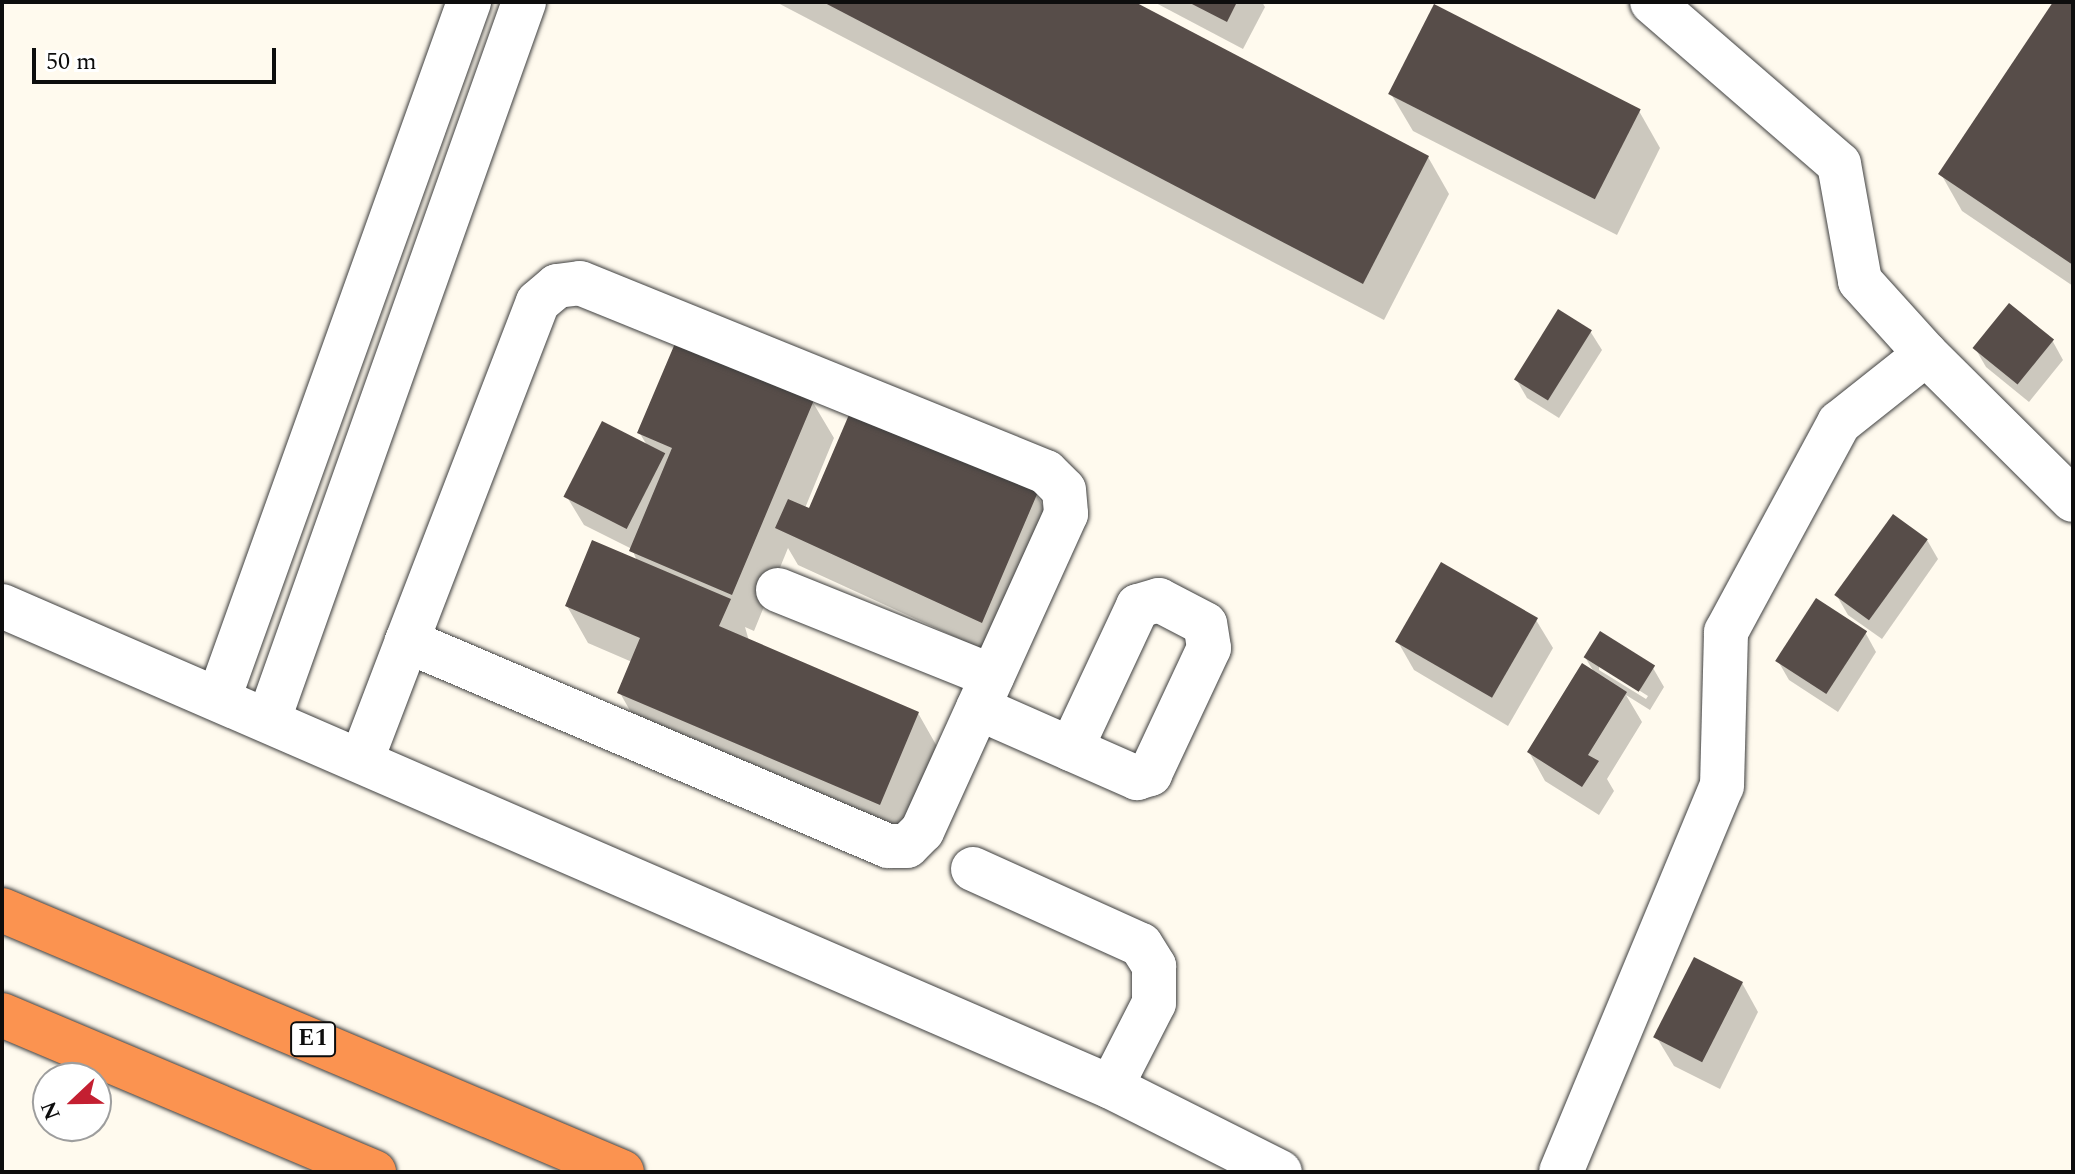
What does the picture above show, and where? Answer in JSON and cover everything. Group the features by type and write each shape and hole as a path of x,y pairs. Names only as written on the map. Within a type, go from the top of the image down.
{"highway":[{"name":"E1","path":"2,910 622,1172"},
{"path":"2,1015 374,1172"}],"street":[{"path":"219,698 469,2"},
{"path":"269,719 524,2"},
{"path":"1652,2 1839,164 1860,281 1926,354 2073,500"},
{"path":"362,759 407,641 538,302 557,286 580,283 1046,472 1064,490 1066,514 922,831 907,846 888,846 407,641"},
{"path":"1561,1172 1722,786 1726,632 1839,423 1926,354"},
{"path":"778,590 985,692 1071,749"},
{"path":"2,606 362,759 1111,1087 1280,1172"},
{"path":"973,869 1141,945 1154,966 1154,1003 1111,1087"}],"building":[{"path":"823,2 1135,2 1429,156 1363,284"},
{"path":"1188,2 1237,2 1227,22"},
{"path":"2053,2 2073,2 2073,265 1938,174"},
{"path":"1434,4 1641,109 1595,199 1388,94"},
{"path":"2009,303 2054,340 2018,385 1972,348"},
{"path":"1558,309 1592,330 1548,401 1514,379"},
{"path":"676,341 814,400 732,595 629,551 672,448 637,433"},
{"path":"851,410 1038,492 982,623 775,528 788,499 809,508"},
{"path":"602,421 665,453 627,529 563,497"},
{"path":"1893,514 1928,539 1869,620 1834,595"},
{"path":"592,540 731,599 719,626 919,712 880,805 617,693 640,638 565,606"},
{"path":"1441,562 1538,618 1492,698 1395,642"},
{"path":"1816,598 1867,631 1826,694 1775,661"},
{"path":"1600,631 1655,665 1639,692 1584,657"},
{"path":"1582,663 1627,692 1588,755 1599,761 1582,787 1527,752"},
{"path":"1694,957 1743,982 1702,1062 1653,1037"}]}
